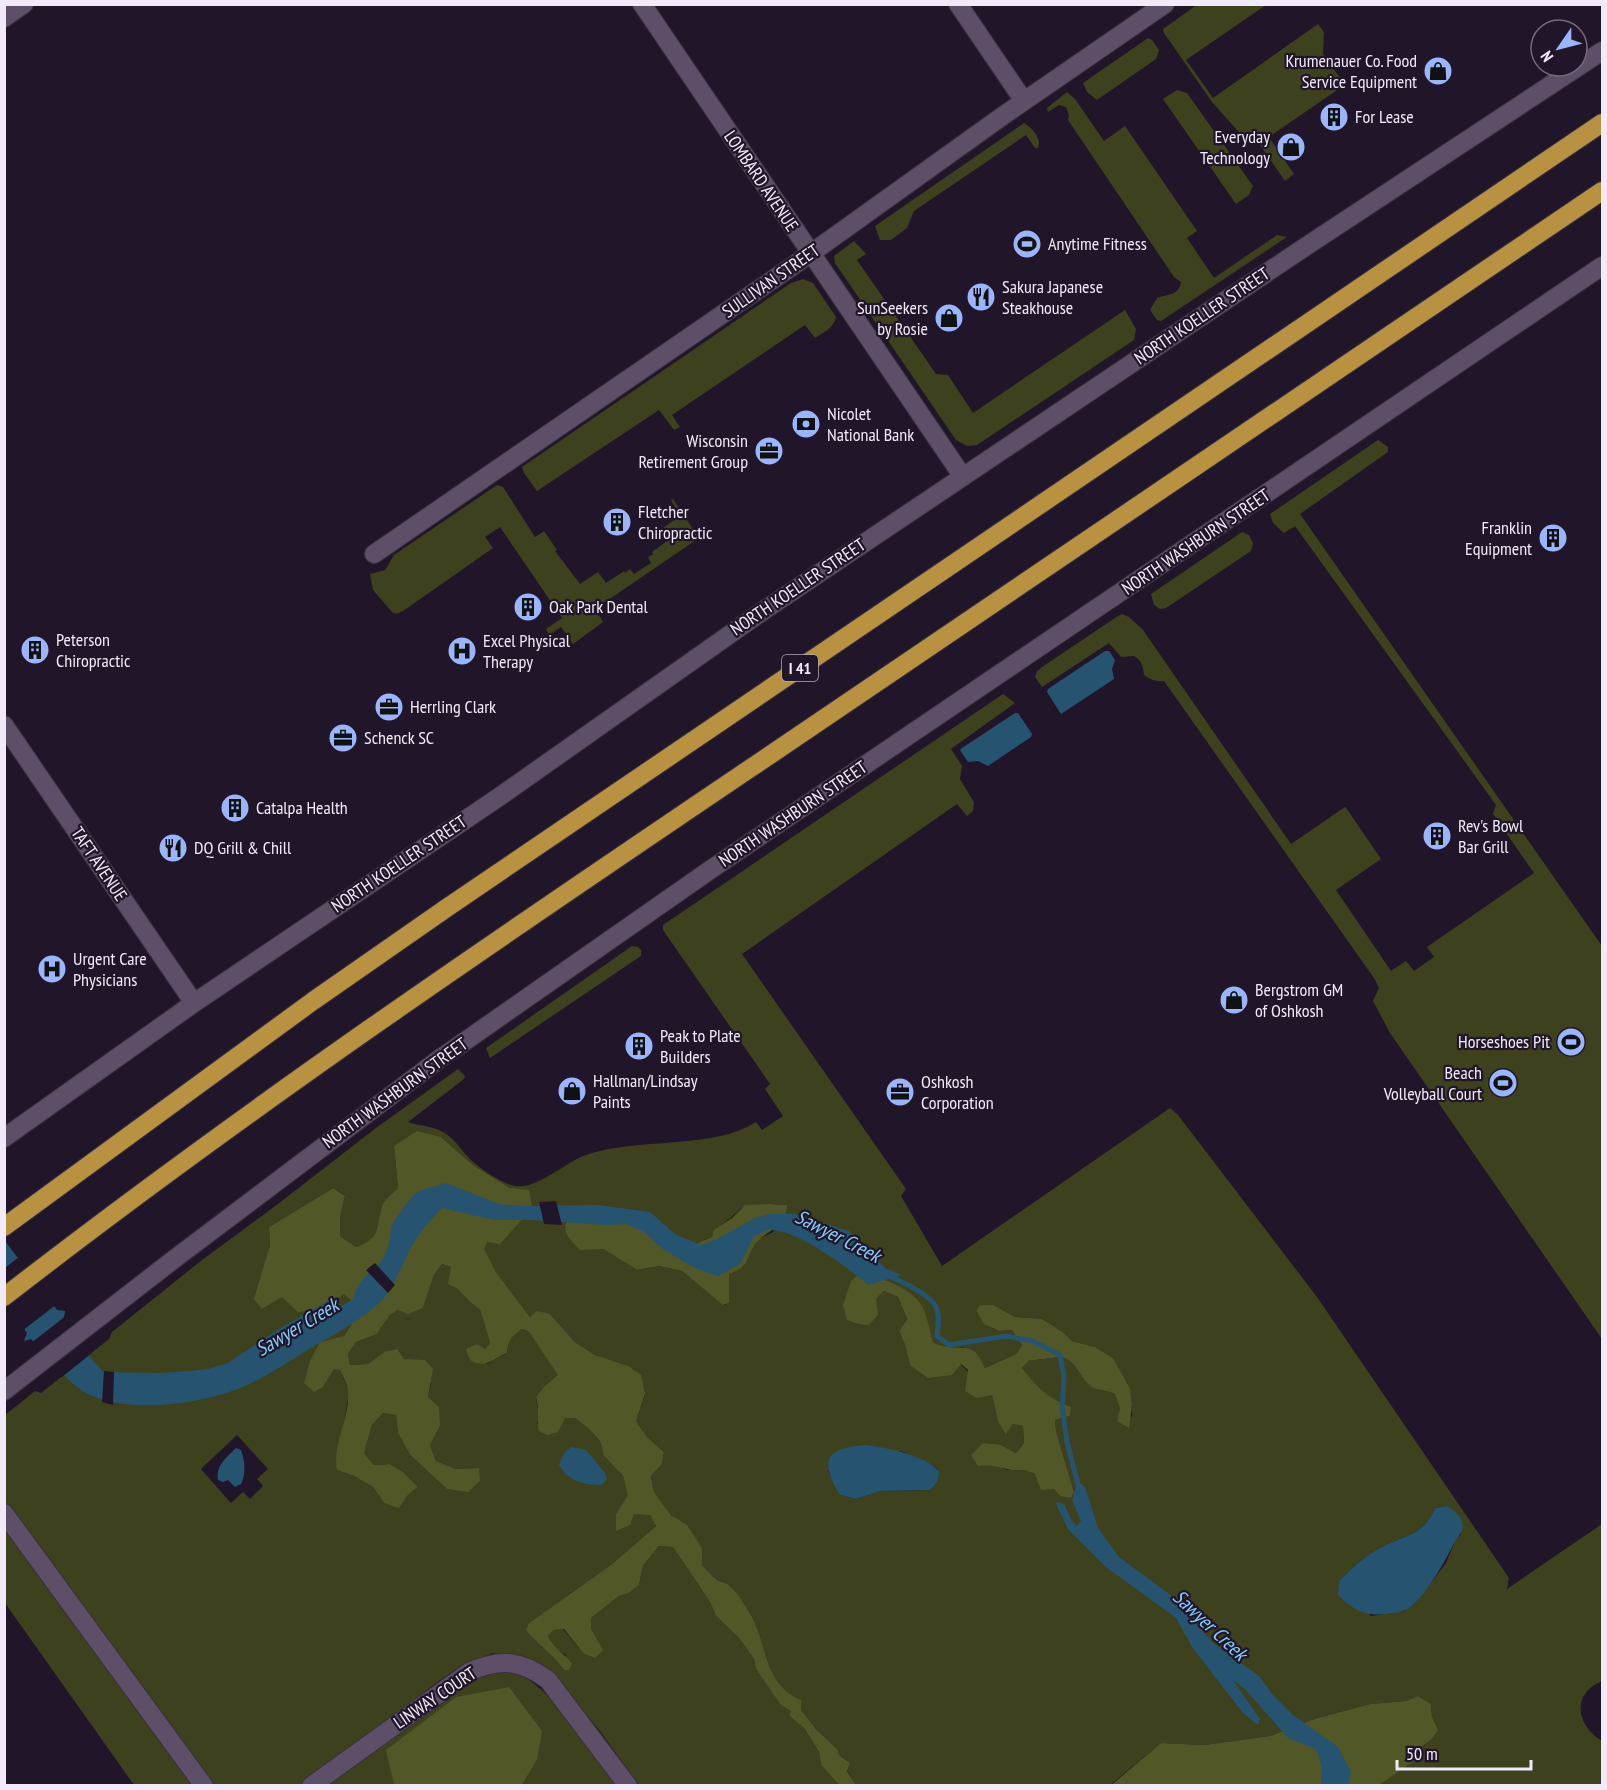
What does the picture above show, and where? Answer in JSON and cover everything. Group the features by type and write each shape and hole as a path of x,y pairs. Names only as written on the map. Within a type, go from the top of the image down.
{"highway":[{"name":"I 41","path":"5,1227 304,1008 448,907 1602,123"},
{"path":"4,1297 152,1185 343,1048 565,894 1602,191"}],"street":[{"path":"4,18 24,4"},
{"name":"LOMBARD AVENUE","path":"642,4 963,477"},
{"path":"958,4 1024,101"},
{"name":"SULLIVAN STREET","path":"374,554 810,254 1024,101 1166,4"},
{"name":"NORTH KOELLER STREET","path":"4,1138 194,1003 499,797 763,611 1302,249 1602,51"},
{"name":"NORTH WASHBURN STREET","path":"4,1391 85,1327 460,1044 729,857 1602,266"},
{"name":"TAFT AVENUE","path":"4,725 194,1003"},
{"path":"4,1513 204,1785"},
{"name":"LINWAY COURT","path":"311,1785 469,1672 484,1665 502,1662 518,1664 534,1670 548,1680 628,1785"}],"green space":[{"path":"1198,4 1266,5 1186,60 1213,98 1318,24 1324,32 1323,54 1343,82 1343,86 1269,137 1294,174 1285,181 1256,139 1245,139 1212,102 1164,33 1163,29"},
{"path":"1148,38 1159,50 1156,59 1097,100 1087,92 1083,83"},
{"path":"1177,90 1187,93 1253,186 1249,195 1236,204 1163,99"},
{"path":"1067,92 1075,99 1104,141 1125,126 1197,231 1187,238 1214,278 1277,235 1287,237 1161,321 1157,320 1150,310 1157,298 1178,290 1181,282 1174,277 1068,120 1066,107 1059,105 1048,112 1047,108"},
{"path":"1024,123 1033,130 1037,137 1038,148 1035,148 1026,135 914,211 907,228 891,240 880,240 875,226"},
{"path":"854,241 866,254 857,260 936,374 948,375 973,413 1125,310 1136,329 1134,340 977,445 967,446 956,440 835,263 834,256"},
{"path":"803,279 813,283 836,317 828,329 815,338 805,325 672,415 680,427 674,430 659,410 537,491 522,467 791,283"},
{"path":"1378,440 1388,447 1388,452 1300,514 1602,946 1602,1339 1390,1033 1373,1001 1379,988 1374,978 1164,681 1154,680 1144,675 1143,666 1139,660 1134,656 1121,657 1109,643 1042,687 1035,677 1037,671 1045,665 1118,616 1122,614 1129,617 1143,630 1291,844 1345,807 1381,859 1336,890 1391,971 1406,961 1414,971 1434,957 1427,947 1534,873 1493,814 1496,805 1295,526 1284,533 1273,523 1270,514"},
{"path":"497,485 503,487 535,537 544,531 557,550 555,551 580,584 598,572 606,583 624,571 625,573 630,569 634,574 651,563 648,557 670,539 663,528 680,516 671,500 673,499 699,538 595,609 603,622 573,644 561,627 549,635 546,629 562,618 500,527 485,537 493,548 403,611 396,614 392,612 373,590 370,574 385,570 394,555"},
{"path":"1242,532 1249,535 1253,543 1251,551 1166,608 1160,609 1154,605 1151,594"},
{"path":"1003,694 1015,703 951,749 962,766 960,779 974,802 973,811 967,816 957,804 742,954 906,1189 901,1196 942,1266 1170,1108 1178,1115 1317,1297 1509,1578 1507,1589 1602,1524 1602,1681 1585,1694 1581,1710 1587,1727 1602,1741 1602,1785 1379,1785 1431,1740 1431,1704 1418,1696 1406,1701 1370,1704 1314,1719 1270,1736 1204,1745 1161,1743 1110,1785 856,1785 847,1770 850,1763 839,1755 838,1750 816,1729 801,1710 801,1700 788,1692 772,1672 755,1622 736,1592 727,1584 714,1578 702,1565 702,1548 687,1526 671,1515 654,1492 651,1476 662,1464 664,1452 647,1437 636,1421 645,1395 610,1362 575,1342 550,1314 530,1317 496,1272 483,1249 510,1188 473,1165 441,1137 394,1146 398,1188 383,1203 376,1231 364,1243 356,1247 340,1236 340,1217 345,1196 333,1188 269,1227 270,1245 264,1269 262,1309 282,1296 322,1309 344,1293 361,1309 344,1336 323,1387 334,1368 340,1370 349,1391 337,1470 354,1476 373,1487 384,1503 407,1496 418,1487 403,1472 390,1464 374,1465 364,1453 372,1425 383,1413 396,1414 398,1433 410,1455 447,1489 479,1468 456,1469 436,1461 430,1445 440,1426 428,1397 431,1383 404,1359 384,1352 368,1364 350,1365 348,1354 356,1342 377,1334 390,1315 398,1310 423,1308 434,1275 442,1264 451,1267 458,1288 480,1310 490,1343 485,1349 487,1364 507,1353 513,1337 522,1329 529,1332 559,1375 536,1397 539,1416 537,1424 575,1418 589,1429 600,1441 604,1456 623,1476 629,1495 616,1514 650,1514 656,1526 612,1564 529,1623 542,1647 557,1658 564,1670 566,1655 553,1647 548,1636 554,1630 563,1629 583,1653 591,1629 591,1618 619,1596 629,1593 639,1585 643,1566 659,1546 673,1547 710,1602 716,1616 739,1638 754,1659 756,1669 791,1711 789,1716 804,1728 819,1752 821,1765 839,1785 639,1785 600,1731 572,1698 515,1657 493,1653 459,1667 300,1785 210,1785 5,1503 5,1415 35,1391 41,1393 109,1339 112,1332 202,1260 458,1069 465,1076 464,1079 408,1122 443,1132 452,1138 476,1164 511,1185 530,1185 586,1155 628,1146 718,1136 738,1131 756,1122 762,1130 783,1116 765,1089 770,1084 663,930 663,925","holes":["769,1204 787,1205 773,1232 759,1239 750,1250 744,1266 729,1274 729,1303 724,1305 682,1271 659,1266 637,1270 603,1249 690,1246 712,1237 741,1208","881,1278 912,1296 918,1301 926,1316 933,1342 943,1348 963,1347 985,1368 1016,1354 1022,1345 1012,1330 1000,1331 976,1310 994,1305 1015,1317 1042,1319 1063,1332 1072,1341 1095,1347 1113,1358 1131,1397 1132,1417 1120,1409 1115,1394 1089,1384 1071,1361 1059,1358 1030,1360 1022,1368 1036,1386 1070,1416 1055,1420 1056,1431 1074,1492 1054,1489 1024,1468 1008,1470 993,1465 978,1466 1001,1445 1016,1453 1024,1443 1023,1426 1013,1424 1006,1433 998,1422 992,1395 960,1364 910,1365 899,1331 907,1319 898,1297 884,1291 876,1299","237,1435 268,1469 257,1479 263,1486 250,1499 243,1492 231,1503 201,1469","901,1451 934,1466 939,1471 934,1486 930,1490 881,1491 856,1499 840,1495 828,1471","1446,1506 1461,1534 1455,1541 1446,1563 1405,1611 1371,1616 1339,1581 1371,1553 1414,1533 1431,1517 1435,1508"]},
{"path":"632,946 641,950 641,956 490,1058 486,1048"},
{"path":"417,1131 441,1137 473,1165 510,1188 529,1190 532,1208 500,1244 487,1242 484,1249 496,1272 530,1317 537,1311 550,1314 575,1342 595,1355 628,1366 641,1375 645,1394 636,1421 647,1437 664,1452 662,1464 651,1476 654,1492 671,1515 687,1525 702,1548 702,1565 717,1580 727,1584 736,1592 755,1622 772,1672 788,1692 801,1700 801,1710 816,1729 838,1750 839,1755 850,1763 847,1771 856,1785 839,1785 821,1765 819,1752 804,1728 789,1716 791,1711 781,1705 756,1669 754,1659 739,1638 716,1616 710,1602 673,1547 659,1546 643,1566 639,1585 629,1593 619,1596 591,1618 591,1629 603,1650 595,1658 583,1653 564,1629 554,1630 548,1636 550,1641 572,1664 569,1670 564,1670 526,1630 529,1623 612,1564 656,1526 650,1515 634,1514 630,1525 616,1531 616,1514 628,1495 623,1476 604,1456 600,1441 589,1429 575,1418 565,1418 558,1432 547,1435 539,1431 536,1397 558,1375 529,1332 522,1329 513,1337 507,1353 492,1361 480,1364 470,1360 466,1349 477,1344 485,1349 490,1343 480,1310 458,1289 448,1284 451,1267 442,1264 434,1275 423,1308 408,1314 398,1310 390,1315 377,1334 356,1342 348,1354 350,1365 368,1364 384,1352 397,1349 404,1359 425,1360 433,1369 428,1397 439,1407 440,1426 430,1445 436,1461 456,1469 479,1468 480,1481 468,1492 447,1489 410,1455 398,1433 396,1415 383,1413 372,1425 364,1453 374,1465 390,1464 403,1472 418,1487 407,1496 399,1508 384,1503 373,1487 354,1476 337,1470 337,1451 348,1402 348,1389 340,1370 334,1369 323,1387 314,1392 304,1383 310,1361 320,1342 344,1336 361,1309 344,1294 322,1309 298,1312 282,1297 262,1309 254,1299 270,1245 269,1227 333,1188 345,1196 340,1217 340,1236 356,1247 364,1243 376,1231 383,1203 398,1188 394,1146"},
{"path":"745,1205 787,1205 784,1218 756,1243 744,1266 729,1274 729,1303 723,1305 682,1271 659,1266 637,1270 603,1249 580,1250 569,1238 565,1227 570,1220 627,1222 690,1246 712,1237 714,1230 732,1218"},
{"path":"861,1272 897,1285 913,1295 924,1310 933,1342 945,1347 971,1349 978,1355 985,1368 1016,1354 1022,1345 1012,1330 1000,1331 984,1324 976,1310 981,1305 994,1305 1015,1317 1042,1319 1063,1332 1072,1341 1095,1347 1113,1358 1130,1389 1132,1405 1129,1428 1117,1421 1120,1409 1115,1394 1092,1387 1067,1359 1030,1360 1022,1368 1033,1382 1055,1400 1071,1407 1070,1416 1055,1420 1056,1431 1074,1492 1071,1498 1060,1496 1054,1489 1041,1490 1035,1474 1026,1471 978,1466 971,1455 983,1443 1001,1445 1016,1453 1024,1443 1023,1426 1013,1424 1006,1434 998,1422 992,1395 977,1398 965,1391 968,1370 961,1364 952,1375 928,1378 910,1365 899,1331 907,1319 898,1297 884,1291 876,1299 878,1315 869,1325 847,1320 843,1305 851,1281"},
{"path":"4,1525 195,1785 134,1785 5,1603"},
{"path":"492,1672 520,1675 546,1694 573,1724 620,1785 522,1785 537,1760 387,1750 394,1785 324,1786 462,1684"},
{"path":"509,1687 542,1731 537,1760 522,1785 394,1785 386,1750 456,1697"},
{"path":"1418,1696 1431,1704 1432,1717 1438,1730 1431,1740 1417,1750 1414,1761 1379,1785 1110,1786 1161,1743 1204,1745 1270,1736 1314,1719 1370,1704 1406,1701"}],"water":[{"path":"1105,651 1109,651 1115,660 1112,669 1114,679 1061,714 1047,692 1048,689"},
{"path":"1018,713 1032,734 1031,737 988,766 978,761 968,762 960,750"},
{"path":"446,1183 499,1204 598,1205 650,1212 675,1234 701,1245 757,1217 770,1214 795,1214 849,1231 885,1268 902,1275 868,1285 836,1260 808,1243 794,1236 771,1230 754,1236 740,1264 718,1276 695,1268 664,1250 644,1232 626,1224 494,1220 442,1208 416,1239 384,1298 355,1322 266,1375 232,1391 191,1401 145,1405 103,1400 78,1388 63,1375 31,1339 24,1341 27,1333 5,1303 5,1241 57,1310 65,1311 64,1317 90,1357 103,1372 161,1373 208,1369 228,1363 279,1329 335,1297 337,1309 353,1299 361,1282 383,1259 392,1225 405,1205 418,1192"},
{"path":"865,1445 894,1450 924,1460 939,1471 937,1482 930,1490 881,1491 856,1499 840,1495 829,1473 830,1458 841,1449"},
{"path":"571,1447 586,1450 605,1473 607,1480 601,1485 589,1484 567,1475 559,1465 564,1453"},
{"path":"236,1448 241,1450 244,1476 241,1484 235,1487 228,1480 223,1482 218,1480 218,1470 222,1462"},
{"path":"1078,1481 1085,1487 1098,1528 1119,1557 1172,1596 1213,1643 1259,1676 1273,1695 1293,1715 1338,1747 1351,1772 1348,1785 1321,1785 1322,1767 1316,1749 1288,1738 1245,1689 1233,1680 1260,1719 1258,1725 1243,1713 1192,1647 1176,1618 1106,1567 1068,1529 1055,1502 1064,1504 1077,1526 1081,1521 1072,1500"},
{"path":"1446,1506 1460,1517 1463,1526 1460,1535 1432,1582 1419,1599 1406,1610 1369,1614 1356,1609 1338,1595 1339,1581 1360,1562 1377,1549 1414,1533 1426,1524 1435,1508"}],"pier":[{"path":"556,1201 562,1225 544,1224 539,1202"},
{"path":"20,1256 57,1304 22,1331 4,1308 5,1268"},
{"path":"375,1263 395,1285 388,1293 366,1270"},
{"path":"67,1315 92,1353 62,1377 31,1343"},
{"path":"104,1371 114,1372 113,1405 102,1402"}],"waterway":[{"name":"Sawyer Creek","path":"887,1275 914,1288 932,1302 938,1314 937,1336 949,1345 1006,1336 1033,1341 1060,1355 1064,1377 1062,1407 1067,1442 1079,1488"}],"place":[{"name":"Krumenauer Co. Food Service Equipment","path":"1438,71"},
{"name":"For Lease","path":"1334,117"},
{"name":"Everyday Technology","path":"1291,147"},
{"name":"Anytime Fitness","path":"1027,244"},
{"name":"Sakura Japanese Steakhouse","path":"981,297"},
{"name":"SunSeekers by Rosie","path":"949,318"},
{"name":"Nicolet National Bank","path":"806,424"},
{"name":"Wisconsin Retirement Group","path":"769,451"},
{"name":"Fletcher Chiropractic","path":"617,522"},
{"name":"Franklin Equipment","path":"1553,538"},
{"name":"Oak Park Dental","path":"528,607"},
{"name":"Peterson Chiropractic","path":"35,650"},
{"name":"Excel Physical Therapy","path":"462,651"},
{"name":"Herrling Clark","path":"389,707"},
{"name":"Schenck SC","path":"343,738"},
{"name":"Catalpa Health","path":"235,808"},
{"name":"Rev's Bowl Bar Grill","path":"1437,836"},
{"name":"DQ Grill & Chill","path":"173,848"},
{"name":"Urgent Care Physicians","path":"52,969"},
{"name":"Bergstrom GM of Oshkosh","path":"1234,1000"},
{"name":"Horseshoes Pit","path":"1571,1042"},
{"name":"Peak to Plate Builders","path":"639,1046"},
{"name":"Beach Volleyball Court","path":"1503,1083"},
{"name":"Hallman/Lindsay Paints","path":"572,1091"},
{"name":"Oshkosh Corporation","path":"900,1092"}]}
